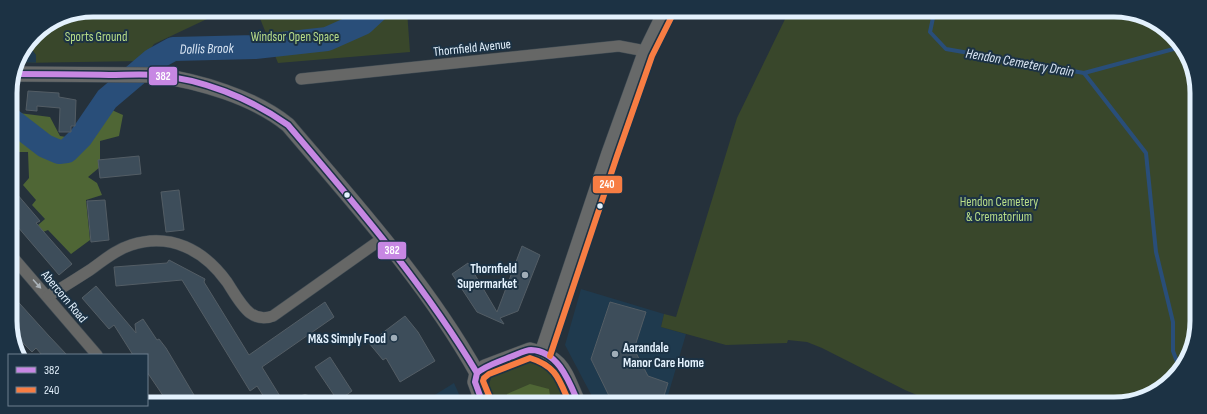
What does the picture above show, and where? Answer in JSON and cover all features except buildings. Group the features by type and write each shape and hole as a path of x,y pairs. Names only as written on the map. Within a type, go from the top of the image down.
{"main road":[{"path":"542,353 609,153 645,53 663,17"},
{"path":"20,74 155,75 175,78 210,88 251,103 278,117 288,125 383,238 448,325 477,373"},
{"path":"481,397 475,382 477,373 485,367 515,354 530,350 554,358 561,367 576,397"}],"street":[{"name":"Thornfield Avenue","path":"301,79 619,46 640,50 645,53"},
{"path":"48,296 110,255 130,245 145,242 168,242 181,245 202,255 220,272 249,313 261,318 267,318 273,316 383,238"},
{"name":"Abercorn Road","path":"17,262 96,354"}],"shaded area":[{"path":"32,49 36,55 36,63 24,62"},
{"path":"581,289 664,314 661,327 686,334 667,397 592,397 565,345"},
{"path":"454,383 460,397 431,397"}],"green space":[{"name":"Sports Ground","path":"211,17 154,44 142,61 36,63 36,55 32,49 39,39 51,30 59,25 78,18"},
{"name":"Windsor Open Space","path":"259,17 407,17 410,52 278,63"},
{"name":"Hendon Cemetery & Crematorium","path":"786,17 1114,17 1134,20 1152,27 1164,36 1177,51 1182,59 1189,78 1190,321 1187,341 1182,355 1171,371 1152,387 1134,394 1119,397 922,397 807,342 788,340 787,343 726,345 661,327 664,314 676,317 737,118"},
{"path":"17,98 19,113 50,117 60,136 72,138 96,103 123,115 119,136 100,141 100,167 88,177 97,183 102,195 86,200 90,240 71,254 48,230 43,232 38,225 45,219 32,205 36,200 23,185 29,178 28,152 17,152 17,138 19,136 17,134"},
{"path":"529,360 538,361 548,366 564,397 491,397 489,388 493,374"},
{"path":"530,384 549,389 550,397 507,397 507,394"}],"waterway":[{"name":"Dollis Brook","path":"17,124 45,146 59,152 67,151 81,137 107,99 153,60 173,49 255,47 327,39 363,23 370,17"},
{"name":"Hendon Cemetery Drain","path":"933,17 930,32 946,49 1084,73 1175,49"},
{"path":"1084,73 1146,153 1156,252 1173,322 1173,351 1177,362"}],"transit line":[{"name":"240","path":"550,356 652,56 672,17"},
{"name":"382","path":"20,74 155,75 173,77 208,85 225,91 242,98 273,115 288,125 388,245 434,308 477,373"},
{"name":"382","path":"481,397 475,382 477,373 493,364 531,350 540,352 555,361 571,385 576,397"},
{"name":"240","path":"490,397 483,381 484,378 489,374 530,358 546,365 556,374 567,397"}],"place":[{"name":"Thornfield Supermarket","path":"525,275"},
{"name":"M&S Simply Food","path":"394,338"},
{"name":"Aarandale Manor Care Home","path":"615,354"}]}
